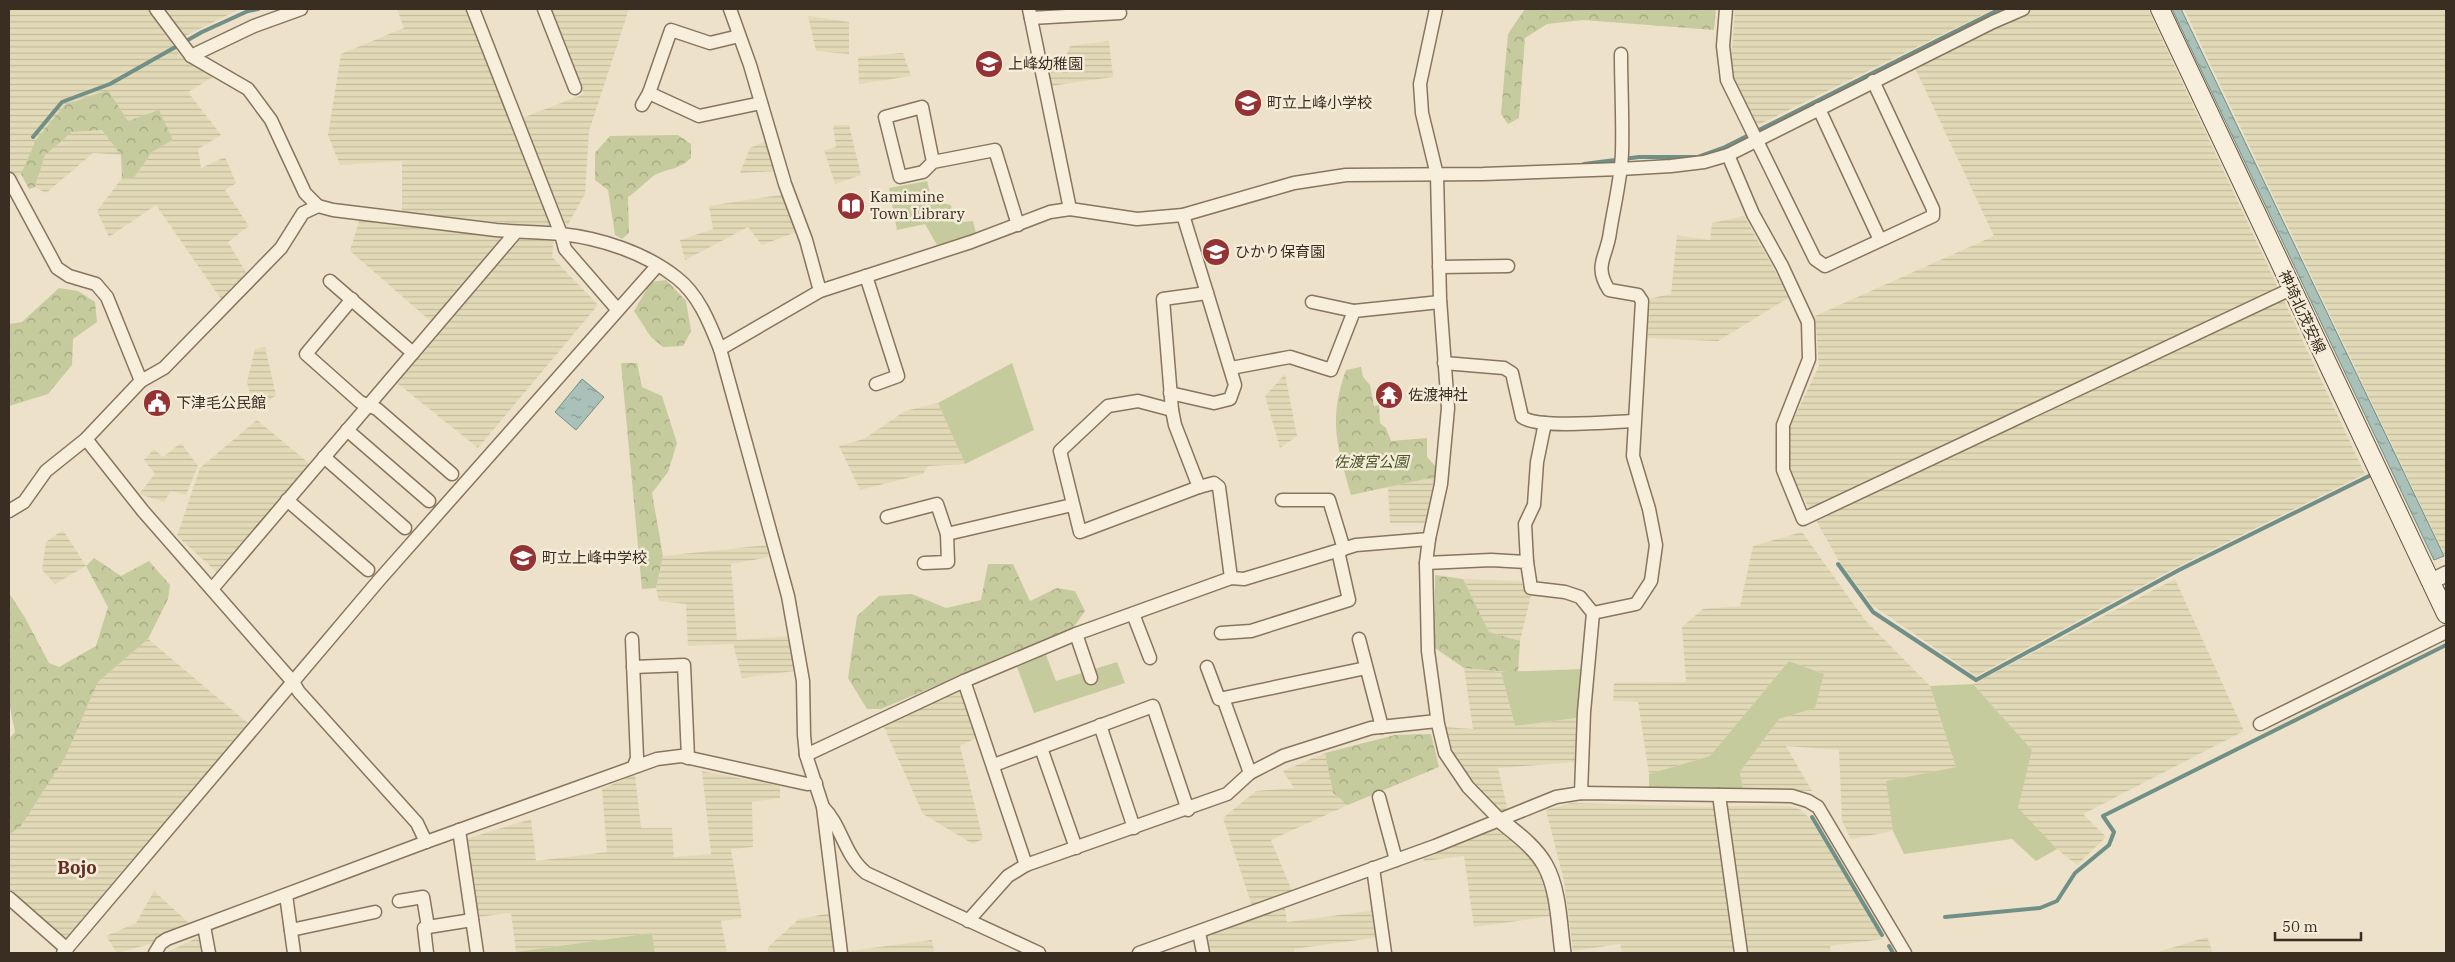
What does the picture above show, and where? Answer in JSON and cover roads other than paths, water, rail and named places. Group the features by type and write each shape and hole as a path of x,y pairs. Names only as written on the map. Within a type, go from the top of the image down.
{"main road":[{"name":"神埼北茂安線","path":"2160,9 2446,614"}],"street":[{"path":"156,9 191,56 248,89 271,120 304,193 318,206 333,210 516,232 561,234 596,241 634,254 678,278 697,300 711,326 720,349 788,596 803,681 806,755 823,807 823,825 841,953"},
{"path":"191,56 254,26 302,9"},
{"path":"473,9 561,234 565,249 617,309"},
{"path":"544,9 575,88"},
{"path":"730,9 750,64 785,184 806,240 820,291"},
{"path":"1436,9 1420,84 1422,113 1437,175 1440,302 1448,408 1442,474 1426,563 1428,651 1437,721 1445,753 1468,787 1501,820 1529,844 1545,865 1555,894 1563,953"},
{"path":"1726,9 1723,46 1727,80 1815,259 1825,266 1933,216 1933,209 1873,81"},
{"path":"720,349 820,291 1018,225 1050,212 1070,209 1137,219 1183,215 1294,183 1346,175 1437,175 1620,169 1704,162 1728,155 1873,81 2023,9"},
{"path":"1070,209 1030,14 1120,13"},
{"path":"642,105 649,93 671,30 710,43 739,36"},
{"path":"1593,613 1636,604 1651,581 1656,545 1649,509 1633,456 1642,301 1638,295 1609,290 1603,280 1601,270 1602,258 1610,237 1622,154 1621,54"},
{"path":"649,93 699,116 761,103"},
{"path":"932,162 922,107 885,117 900,177 923,172 932,162 994,150 1018,225"},
{"path":"1819,109 1880,240"},
{"path":"1728,155 1753,214 1782,266 1808,322 1809,359 1784,425 1783,470 1803,518 2291,289"},
{"path":"9,179 57,268 69,276 96,284 107,297 141,381"},
{"path":"9,511 24,502 46,471 86,439 141,381 164,368 281,248 303,213 318,206"},
{"path":"1170,393 1214,403 1230,398 1236,385 1183,215"},
{"path":"212,589 516,232"},
{"path":"9,898 65,951 293,682 617,309 657,266"},
{"path":"1439,267 1508,266"},
{"path":"866,276 898,376 876,384"},
{"path":"330,281 413,353"},
{"path":"1199,487 1175,425 1172,410 1163,299 1207,293"},
{"path":"352,299 306,354 360,402 377,409 452,474"},
{"path":"1312,302 1354,311 1440,302"},
{"path":"1231,368 1290,357 1331,370 1354,311"},
{"path":"1444,363 1504,368 1512,373 1522,417 1528,421 1545,423 1634,421"},
{"path":"1172,410 1138,401 1108,406 1060,451 1080,532 1214,483 1219,487 1231,578"},
{"path":"1545,423 1536,462 1534,504 1525,524 1527,562 1532,588 1566,592 1580,597 1593,613 1584,712 1581,793"},
{"path":"347,430 429,501"},
{"path":"86,439 143,511 293,682 299,692 417,823 426,842"},
{"path":"324,457 405,528"},
{"path":"287,500 368,570"},
{"path":"1221,633 1251,631 1349,600 1341,550 1329,500 1282,500"},
{"path":"887,517 937,504 947,534 948,562 924,563"},
{"path":"947,534 1072,505"},
{"path":"806,755 964,681 1076,634 1231,578 1244,579 1356,545 1429,539"},
{"path":"1426,563 1491,560 1527,562"},
{"path":"2430,582 2446,574"},
{"path":"1133,614 1150,658"},
{"path":"2260,724 2446,632"},
{"path":"1076,634 1092,678"},
{"path":"632,639 636,758 634,766"},
{"path":"1359,639 1382,727"},
{"path":"633,667 684,665 688,758"},
{"path":"1207,667 1219,699 1366,668"},
{"path":"964,681 994,765 1026,865"},
{"path":"1223,698 1250,773"},
{"path":"994,765 1153,706 1188,810"},
{"path":"968,921 1008,876 1026,865 1188,810 1227,794 1250,773 1283,756 1371,728 1437,721"},
{"path":"1100,726 1134,828"},
{"path":"1041,748 1076,848"},
{"path":"155,953 161,944 167,940 426,842 634,766 669,756 688,758 807,784 816,783"},
{"path":"1139,953 1396,860 1556,797 1581,793 1792,796 1808,801 1818,807 1905,953"},
{"path":"1719,795 1741,953"},
{"path":"1379,797 1396,860"},
{"path":"823,807 832,816 854,864 866,872 1021,949 1039,953"},
{"path":"459,830 477,953"},
{"path":"1373,868 1385,953"},
{"path":"286,895 294,953"},
{"path":"399,901 423,896 428,927"},
{"path":"291,930 375,912"},
{"path":"427,953 424,928 472,920"},
{"path":"204,926 209,953"},
{"path":"1199,932 1203,953"}],"water":[{"path":"2172,9 2181,9 2444,556 2434,560"},
{"path":"582,379 604,397 576,430 555,412"}],"waterway":[{"path":"33,137 62,102 110,84 202,32 248,11 258,9"},
{"path":"1584,164 1639,157 1698,157 1723,148 2000,9"},
{"path":"1838,564 1873,612 1976,680 2179,570 2371,475"},
{"path":"1945,917 2040,908 2057,901 2075,873 2109,845 2114,832 2103,816 2446,645"},
{"path":"1812,817 1882,935"},
{"path":"1889,946 1893,953"}],"place":[{"name":"上峰幼稚園","path":"989,64"},
{"name":"町立上峰小学校","path":"1248,103"},
{"name":"Kamimine Town Library","path":"851,206"},
{"name":"ひかり保育園","path":"1216,252"},
{"name":"佐渡神社","path":"1389,395"},
{"name":"下津毛公民館","path":"157,403"},
{"name":"町立上峰中学校","path":"523,558"}],"district":[{"name":"Bojo","path":"77,868"}],"park label":[{"name":"佐渡宮公園","path":"1371,462"}]}
